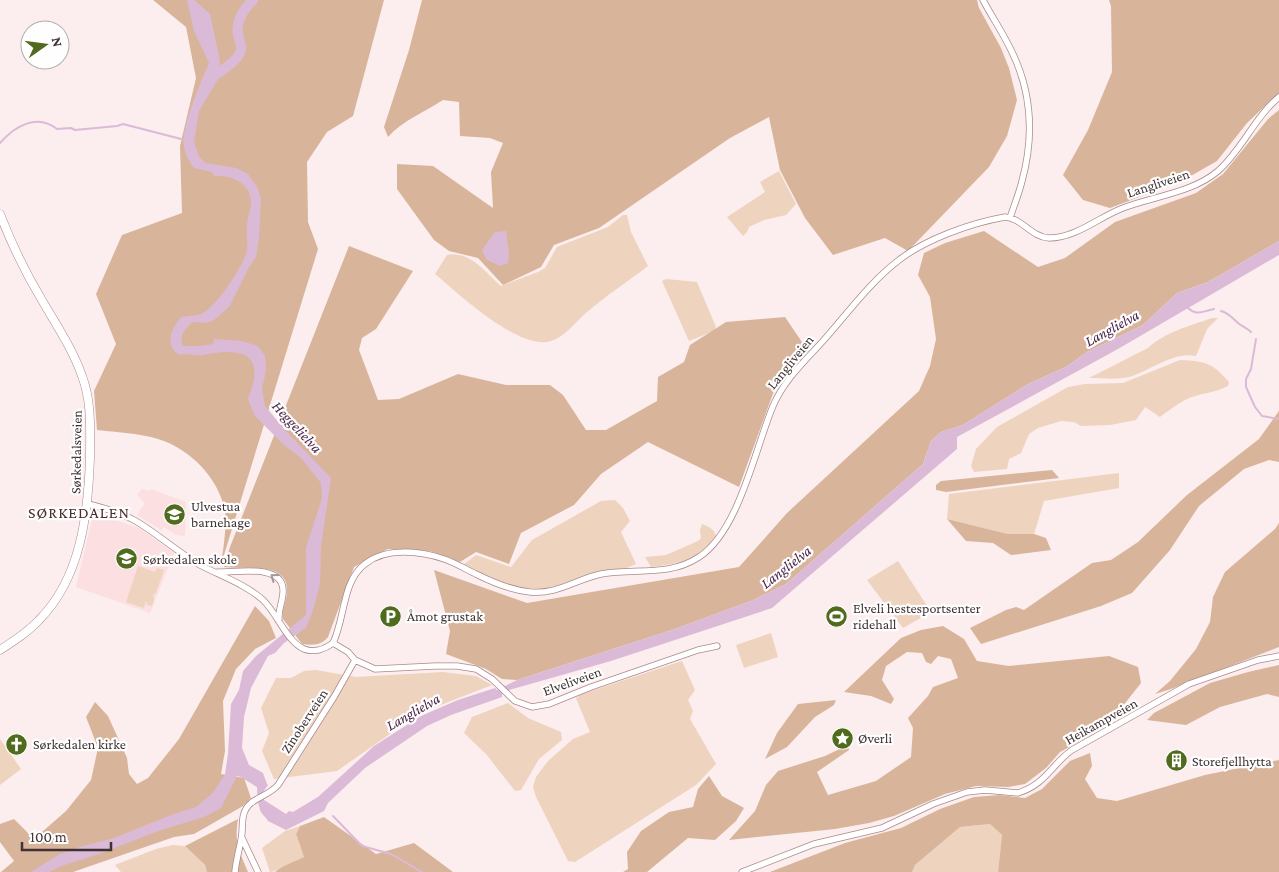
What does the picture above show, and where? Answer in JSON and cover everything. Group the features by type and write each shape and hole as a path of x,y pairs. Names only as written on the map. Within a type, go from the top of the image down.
{"street":[{"path":"983,0 1019,68 1030,117 1030,136 1026,164 1010,218"},
{"name":"Langliveien","path":"333,644 338,634 351,579 365,563 386,554 412,553 440,558 508,587 533,592 551,591 603,574 659,572 677,568 699,557 717,541 730,519 772,407 783,386 874,283 898,260 916,249 970,227 1000,218 1010,218 1037,235 1053,238 1077,231 1121,208 1177,192 1209,178 1224,166 1258,120 1279,97"},
{"name":"Sørkedalsveien","path":"0,214 14,249 72,352 85,384 90,419 88,504 77,553 56,598 39,621 0,650"},
{"path":"88,504 109,509 135,520 194,561 261,599 296,643 304,649 310,651 322,649 333,644 348,652 355,660"},
{"path":"216,572 262,571 278,577 283,588 278,612 279,622"},
{"name":"Elveliveien","path":"355,660 370,668 382,670 429,666 469,668 486,675 515,701 532,707 549,704 591,687 698,650 717,646"},
{"name":"Heikampveien","path":"742,872 814,844 882,828 933,804 967,792 979,790 1024,791 1042,780 1072,750 1189,684 1258,660 1279,656"},
{"name":"Zinoberveien","path":"235,872 242,838 241,825 244,814 250,804 274,790 282,779 355,660"},
{"path":"242,838 258,872"}],"shaded area":[{"path":"153,0 384,0 353,116 327,132 307,162 308,222 318,249 220,568 225,532 225,511 217,488 202,467 183,451 161,440 139,435 97,430 94,391 116,344 96,294 122,235 182,213 180,146 196,78 186,27"},
{"path":"187,0 194,0 210,14 221,74 199,111 194,142 199,156 205,163 236,168 248,174 257,187 261,198 256,257 229,307 214,320 206,323 192,322 183,332 181,339 183,346 213,344 214,339 242,341 258,346 265,356 266,370 262,389 265,406 331,478 321,546 320,584 313,610 306,628 284,643 275,653 268,656 251,688 244,717 242,748 249,765 263,773 268,785 263,792 264,800 286,814 289,811 293,812 318,797 374,746 421,716 458,700 495,688 497,690 517,680 672,630 751,601 786,584 923,464 931,441 941,432 963,425 1028,384 1066,367 1087,352 1143,325 1177,293 1208,282 1279,241 1279,255 1118,349 957,437 957,449 772,608 611,661 509,690 502,694 502,697 451,715 427,726 365,768 328,803 324,811 286,830 268,821 262,813 257,796 257,787 237,776 221,808 204,817 161,830 49,872 31,872 60,854 114,838 196,807 213,793 225,774 231,704 239,690 243,671 256,656 306,615 306,548 322,498 321,483 300,457 284,445 255,416 248,399 254,380 254,368 252,361 247,356 233,352 180,355 175,351 170,342 172,331 181,317 203,313 215,303 235,275 247,251 247,224 251,205 251,198 245,186 234,179 214,176 212,172 194,168 185,152 184,138 188,116 209,63 194,31"},
{"path":"422,0 977,0 979,8 1001,48 1009,68 1017,100 1007,136 989,167 908,251 885,238 833,255 805,218 780,170 769,117 730,138 599,228 554,245 541,267 503,285 478,258 449,251 434,240 397,189 397,164 433,166 493,208 491,172 503,143 490,138 460,136 459,102 443,100 407,121 388,137 384,127 409,50"},
{"path":"1109,0 1279,0 1279,93 1247,123 1217,161 1182,181 1110,208 1083,200 1063,175 1088,130 1112,72 1111,6"},
{"path":"1279,110 1279,241 1208,282 1177,293 1143,325 1087,352 1066,367 1028,384 963,425 941,432 931,441 923,464 786,584 751,601 672,630 517,680 502,679 486,669 446,654 450,631 434,570 527,603 739,567 787,513 919,391 930,366 936,339 930,297 918,275 924,253 945,243 984,231 1038,267 1065,258 1115,222 1196,193 1223,174 1268,119"},
{"path":"779,171 796,204 786,215 764,220 749,227 743,236 727,217 765,192 760,182"},
{"path":"623,215 627,215 631,232 648,266 594,306 561,336 551,341 538,342 523,338 507,329 474,307 435,274 447,255 463,256 477,264 501,286 545,268 557,247 608,227"},
{"path":"506,231 509,254 508,263 500,266 487,260 482,250 495,232"},
{"path":"349,246 413,271 376,329 362,338 359,350 378,400 399,399 458,374 506,385 550,385 563,395 586,430 606,430 657,401 658,377 684,362 690,345 726,322 785,317 808,351 775,388 739,487 648,442 601,474 574,505 521,533 509,564 476,552 460,562 430,551 388,549 354,567 328,637 320,643 313,645 302,644 283,619 287,592 286,582 281,575 264,569 224,567 230,547"},
{"path":"666,279 697,282 716,327 714,331 689,341 662,281"},
{"path":"1212,318 1218,318 1207,329 1196,356 1179,356 1129,377 1114,379 1089,378 1148,348 1170,334"},
{"path":"1180,360 1208,364 1229,382 1228,386 1187,399 1160,417 1145,407 1136,420 1110,425 1081,426 1074,422 1061,421 1038,428 1029,434 1021,453 1009,459 1007,469 974,472 971,466 976,449 997,427 1068,387 1085,384 1123,383"},
{"path":"1279,411 1279,462 1269,460 1244,469 1199,506 1170,550 1132,593 1101,606 981,644 970,628 1006,610 1016,607 1024,610 1092,563 1111,560 1138,542 1187,495 1259,439"},
{"path":"1052,470 1059,478 946,492 936,490 936,485 941,481"},
{"path":"1119,473 1119,488 1044,501 1034,534 1008,534 947,519 949,494"},
{"path":"142,489 150,491 151,489 186,502 185,536 176,535 164,527 161,530 137,515 145,503 137,495"},
{"path":"615,500 623,508 630,521 621,532 636,564 622,570 594,573 544,589 525,588 504,583 463,565 476,555 511,567 532,540 601,501"},
{"name":"Sørkedalen skole","path":"100,515 139,528 174,553 150,613 76,587 93,517"},
{"path":"947,519 1008,534 1034,534 1046,538 1051,550 1011,555 993,543 966,541"},
{"path":"1279,523 1279,647 1155,694 1170,681 1196,649 1210,622 1213,597 1225,572 1275,529"},
{"path":"702,524 713,530 716,537 701,551 687,560 651,567 645,557 666,555 698,541 701,538 700,530"},
{"path":"898,561 931,612 903,628 867,580"},
{"path":"138,566 155,572 157,568 164,570 156,593 153,595 152,606 147,605 146,600 144,608 126,602"},
{"path":"255,606 269,621 276,638 255,649 236,669 223,701 225,751 221,774 244,778 251,798 243,806 194,834 174,837 73,872 1,872 14,861 0,842 0,824 14,819 34,839 66,811 91,780 98,748 86,717 95,702 108,716 127,758 129,774 137,784 148,778 179,739"},
{"path":"943,626 964,639 977,661 1009,666 1109,656 1138,667 1141,683 1122,707 1097,732 1060,752 1046,768 1025,784 1008,787 976,786 945,794 894,816 869,823 835,829 729,840 755,811 766,785 778,771 825,756 848,745 849,750 817,772 828,795 876,781 911,757 913,728 908,718 928,696 933,687 958,678 951,659 938,656 931,664 926,662 922,653 907,652 886,666 882,680 894,699 891,704 871,696 844,692 901,638 921,630"},
{"path":"771,633 778,657 744,668 736,645"},
{"path":"682,661 695,690 688,700 693,711 690,719 716,764 696,785 575,862 568,861 536,797 533,787 536,777 548,761 573,739 590,732 576,698 582,694"},
{"path":"1279,665 1279,697 1267,694 1220,707 1186,725 1147,720 1154,713 1210,683"},
{"path":"316,670 356,677 443,672 476,676 492,685 420,713 337,771 274,779 262,751 269,733 261,708 276,678 291,678 304,671"},
{"path":"836,700 834,705 815,717 787,747 765,759 777,733 798,704"},
{"path":"508,703 528,718 561,732 562,740 539,759 521,790 515,791 486,754 464,733 472,717"},
{"path":"0,739 21,769 0,785"},
{"path":"1090,753 1092,766 1085,779 1097,798 1117,801 1205,775 1279,760 1279,872 998,872 1002,835 990,824 960,827 915,865 912,872 770,872 845,843 901,828 940,809 974,797 1000,795 1025,798 1042,789 1070,761"},
{"path":"709,776 722,796 744,808 736,821 715,840 688,838 647,872 623,872 628,869 627,852 641,831 669,812 693,807 698,789"},
{"path":"324,817 376,854 414,843 453,872 275,872 304,857 296,834 300,826"},
{"path":"238,819 237,841 248,872 207,872 205,865 185,846"},
{"path":"990,824 1002,835 998,872 912,872 915,865 960,827"},
{"path":"300,826 296,834 304,857 270,872 262,848 285,831"},
{"path":"173,845 185,846 205,865 207,872 121,872 115,865 156,849"}],"waterway":[{"name":"Heggelielva","path":"209,79 228,66 239,54 241,48 237,30 239,20 253,0"},
{"path":"0,143 12,131 34,122 49,124 57,129 71,128 75,130 123,124 185,140"},
{"path":"1187,307 1197,313 1214,309"},
{"path":"1221,311 1228,314 1251,332"},
{"path":"1256,339 1251,369 1246,379 1246,387 1255,407 1262,416 1279,419"},
{"path":"333,816 362,846 391,854 422,872"}],"place":[{"name":"Ulvestua barnehage","path":"175,514"},
{"name":"Sørkedalen skole","path":"127,559"},
{"name":"Åmot grustak","path":"391,616"},
{"name":"Elveli hestesportsenter ridehall","path":"837,616"},
{"name":"Øverli","path":"842,738"},
{"name":"Sørkedalen kirke","path":"17,744"},
{"name":"Storefjellhytta","path":"1176,761"}],"district":[{"name":"SØRKEDALEN","path":"79,512"}],"water label":[{"name":"Langlielva","path":"1112,328"},
{"name":"Langlielva","path":"786,567"},
{"name":"Langlielva","path":"413,712"}]}
